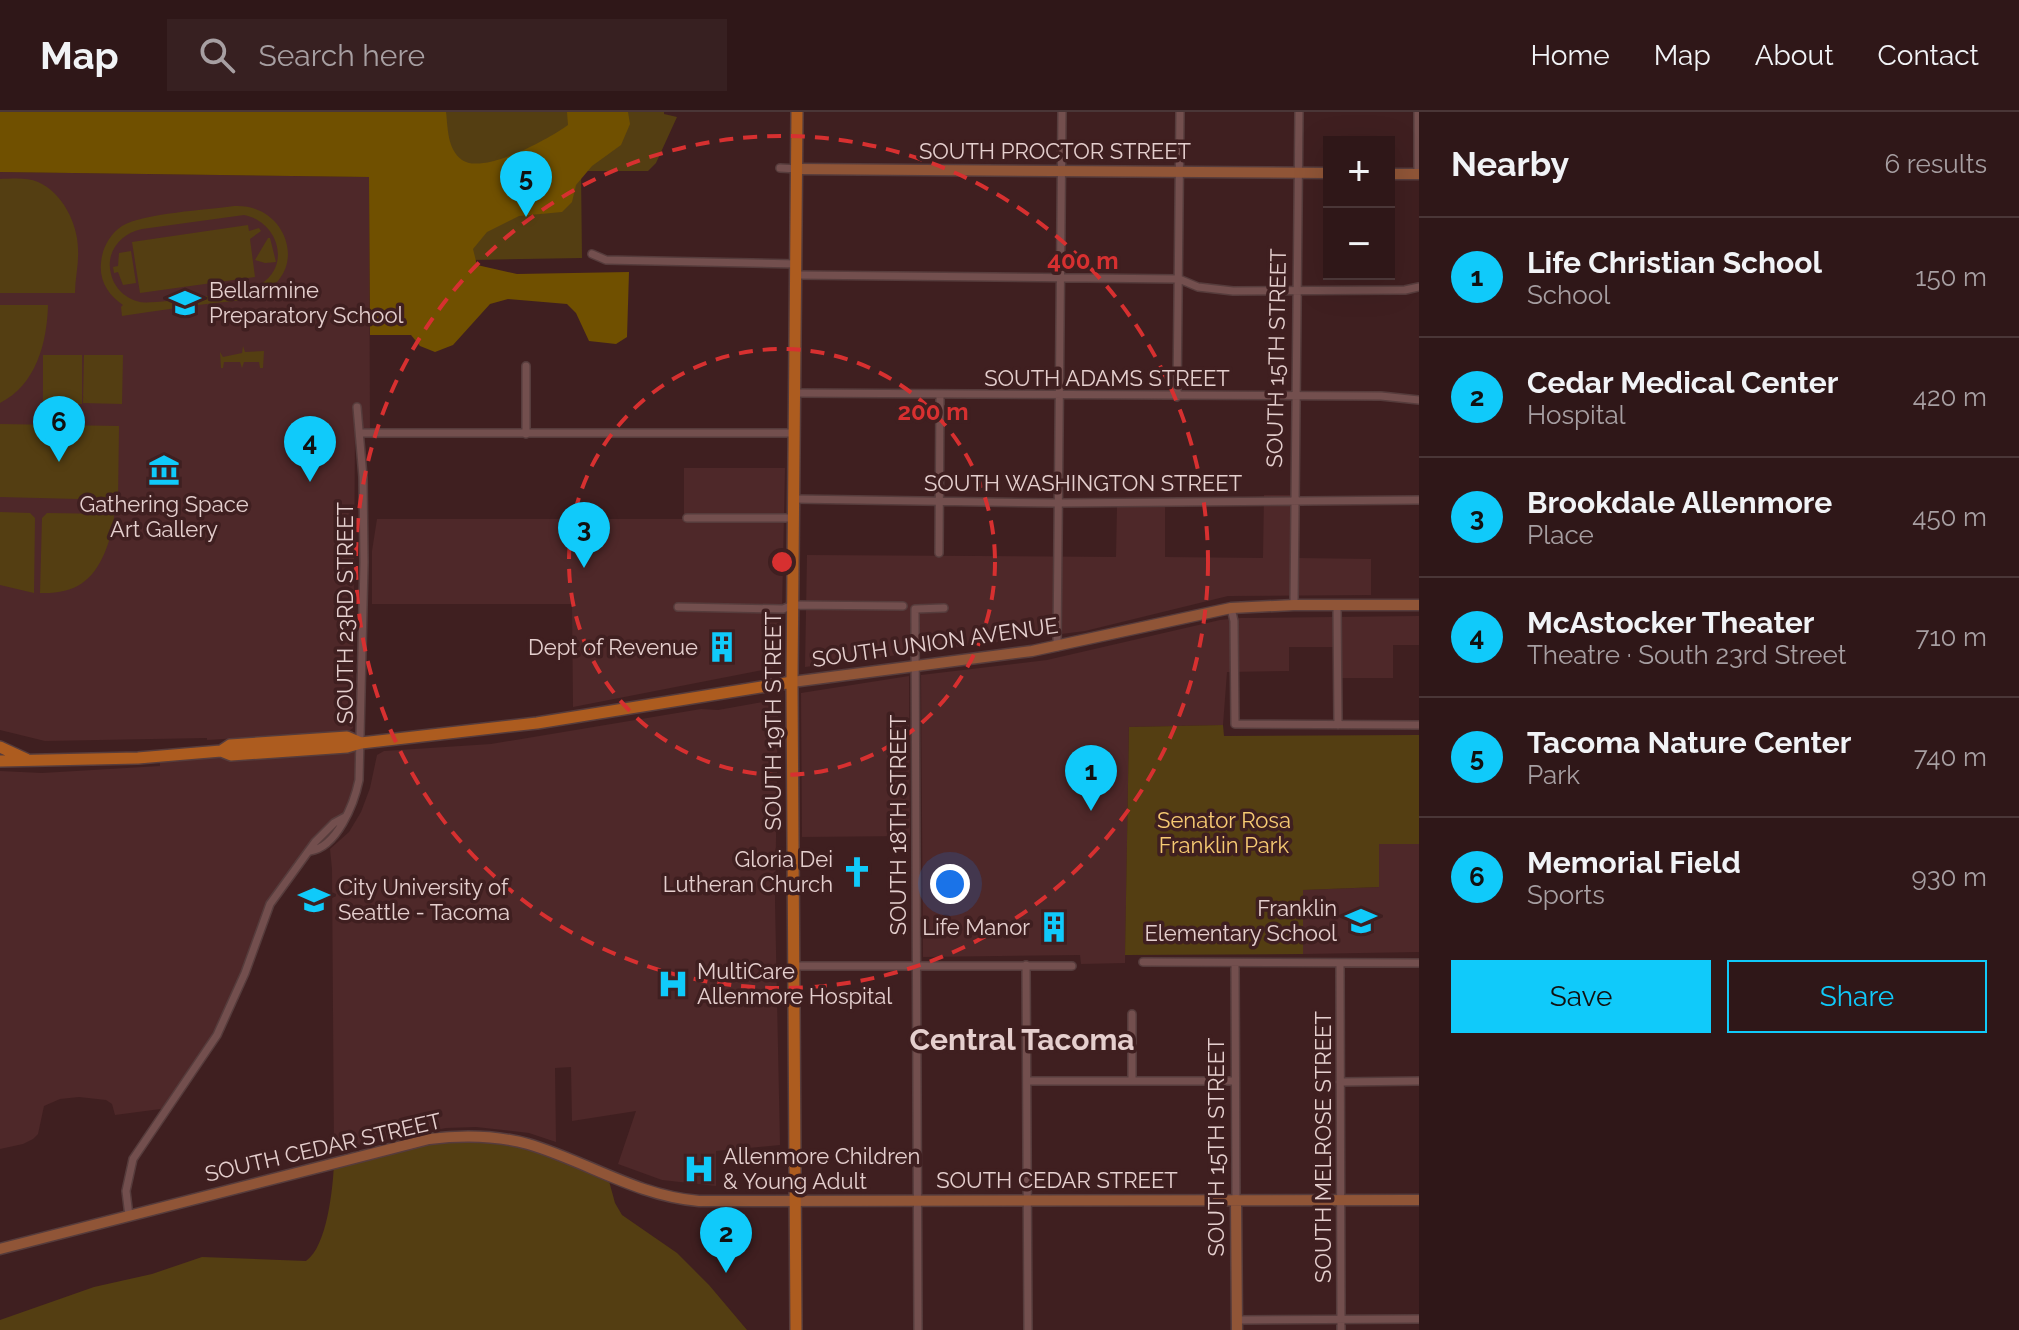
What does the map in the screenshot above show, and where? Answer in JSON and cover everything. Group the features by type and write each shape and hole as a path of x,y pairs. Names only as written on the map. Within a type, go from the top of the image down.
{"main road":[{"name":"SOUTH 19TH STREET","path":"796,1330 792,682 797,112"},
{"name":"SOUTH PROCTOR STREET","path":"798,169 1323,173"},
{"path":"1395,174 1418,174"},
{"name":"SOUTH UNION AVENUE","path":"0,761 138,758 221,751 231,755 347,747 560,720 792,682 1057,647 1231,608 1419,605"},
{"name":"SOUTH UNION AVENUE","path":"0,747 26,759"},
{"name":"SOUTH CEDAR STREET","path":"0,1249 429,1139 462,1136 486,1136 526,1143 645,1191 674,1198 712,1201 1419,1200"},
{"name":"SOUTH 15TH STREET","path":"1236,1200 1237,1325"}],"street":[{"path":"1057,647 1062,112"},
{"path":"1177,397 1180,112"},
{"name":"SOUTH 15TH STREET","path":"1294,605 1299,112"},
{"path":"1418,112 1418,174"},
{"name":"SOUTH PROCTOR STREET","path":"780,168 798,169"},
{"path":"592,254 606,260 796,270 1179,279 1198,287 1217,290 1405,290 1419,287"},
{"path":"526,366 526,434"},
{"name":"SOUTH ADAMS STREET","path":"795,393 1177,397 1295,395 1405,397 1419,400"},
{"path":"939,553 940,395"},
{"name":"SOUTH 23RD STREET","path":"129,1216 126,1191 133,1159 211,1045 231,1006 270,904 296,865 321,836 345,817 357,790 361,743 364,562 357,407"},
{"path":"360,433 794,433"},
{"name":"SOUTH WASHINGTON STREET","path":"794,499 1057,503 1419,500"},
{"path":"687,518 794,518"},
{"path":"678,607 783,609 793,605 903,606"},
{"path":"1337,605 1338,725"},
{"name":"SOUTH 18TH STREET","path":"918,1330 915,609 944,608"},
{"path":"1231,608 1234,621 1235,724 1419,725"},
{"path":"1143,962 1419,963"},
{"name":"SOUTH 15TH STREET","path":"1235,963 1236,1200"},
{"name":"SOUTH MELROSE STREET","path":"1340,963 1341,1330"},
{"path":"1026,965 1028,1330"},
{"path":"793,966 1072,966"},
{"path":"1132,1014 1132,1081"},
{"path":"1027,1081 1235,1081"},
{"path":"1340,1082 1419,1081"},
{"path":"1237,1325 1341,1319 1419,1319"}],"shaded area":[{"path":"0,112 446,112 453,150 462,160 485,163 516,153 568,125 567,112 628,112 630,124 621,145 592,166 576,185 572,202 562,212 519,216 487,232 473,249 477,265 517,274 629,272 627,337 616,344 589,341 576,313 567,304 508,299 490,304 453,345 435,352 420,346 411,335 370,335 369,177 0,172"},
{"name":"Bellarmine Preparatory School","path":"0,172 369,177 370,430 355,430 353,728 349,731 207,740 45,741 0,730"},
{"path":"684,468 785,468 781,657 773,668 573,707 572,604 372,604 372,551 377,519 684,519"},
{"path":"1264,495 1300,495 1299,558 1371,559 1371,595 1228,596 1085,631 805,667 807,555 1116,557 1117,507 1165,507 1165,557 1263,558"},
{"path":"1419,616 1419,645 1393,645 1393,678 1340,678 1340,647 1289,647 1289,671 1227,672 1223,725 1129,727 1125,963 1081,964 1080,955 923,957 921,675 1047,660 1220,620"},
{"path":"909,676 910,836 802,837 801,693"},
{"path":"774,700 778,709 775,902 780,1145 716,1151 716,1186 662,1180 618,1164 636,1111 572,1121 571,1067 555,1068 556,1142 529,1133 476,1127 446,1128 334,1150 330,849 349,832 361,812 377,755 384,751 491,744"},
{"path":"361,743 360,781 335,832 296,865 276,893 228,1014 168,1108 115,1115 112,1104 106,1100 79,1097 60,1099 44,1106 38,1134 33,1139 0,1149 0,771 42,773 160,766 160,756"},
{"name":"Franklin Elementary School","path":"1379,844 1419,844 1419,952 1303,954 1303,890 1379,887"}],"green space":[{"path":"0,112 664,112 677,117 656,163 648,171 581,171 582,258 471,260 471,177"},
{"path":"0,179 34,180 54,193 67,210 77,239 75,293 0,293"},
{"path":"234,206 252,208 267,215 286,239 288,254 285,269 277,282 257,296 245,299 122,316 123,305 106,287 101,270 103,252 114,233 122,226 145,218","holes":["244,215 255,219 272,234 278,255 271,276 261,284 221,294 140,302 125,296 113,279 110,266 113,251 121,239 134,231"]},
{"path":"248,225 249,231 259,228 261,231 250,239 255,277 140,293 132,242"},
{"path":"268,238 276,262 255,260"},
{"path":"131,251 136,283 123,285 113,267 118,266 119,253"},
{"path":"0,305 48,305 45,334 37,362 23,385 0,403"},
{"path":"243,346 245,352 264,351 263,368 260,368 259,362 244,362 242,368 240,362 224,362 221,368 220,352 223,357 242,353"},
{"path":"43,355 82,355 82,404 43,404"},
{"path":"84,355 123,355 122,404 83,403"},
{"path":"0,424 119,426 118,500 0,497"},
{"path":"0,512 30,513 35,518 34,593 0,585"},
{"path":"47,513 114,514 114,519 105,552 87,579 72,589 40,593 42,518"},
{"name":"Senator Rosa Franklin Park","path":"1223,725 1224,736 1419,735 1419,844 1379,844 1379,887 1303,890 1303,954 1125,955 1129,727"},
{"path":"429,1139 526,1143 609,1181 622,1215 677,1253 747,1330 0,1330 0,1320 94,1287 152,1274 202,1257 306,1261 313,1254 324,1230 334,1163"}],"place":[{"name":"Tacoma Nature Center","path":"526,217"},
{"name":"Bellarmine Preparatory School","path":"185,303"},
{"name":"Memorial Field","path":"59,462"},
{"name":"Gathering Space Art Gallery","path":"164,470"},
{"name":"McAstocker Theater","path":"310,482"},
{"name":"Brookdale Allenmore","path":"584,568"},
{"name":"Dept of Revenue","path":"722,647"},
{"name":"Life Christian School","path":"1091,811"},
{"name":"Gloria Dei Lutheran Church","path":"857,872"},
{"name":"City University of Seattle - Tacoma","path":"314,900"},
{"name":"Franklin Elementary School","path":"1361,921"},
{"name":"Life Manor","path":"1054,927"},
{"name":"MultiCare Allenmore Hospital","path":"673,984"},
{"name":"Allenmore Children & Young Adult","path":"699,1169"},
{"name":"Cedar Medical Center","path":"726,1273"}],"district":[{"name":"Central Tacoma","path":"1022,1039"}]}
